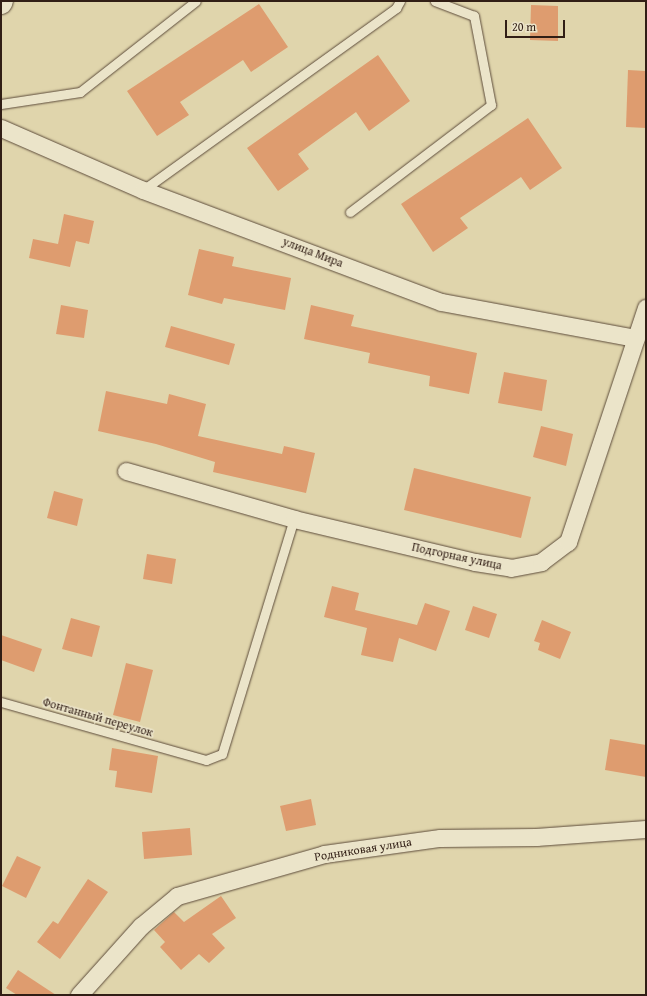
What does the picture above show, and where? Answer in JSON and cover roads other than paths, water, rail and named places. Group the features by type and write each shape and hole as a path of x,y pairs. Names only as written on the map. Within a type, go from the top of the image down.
{"street":[{"name":"улица Мира","path":"1,128 143,190 441,302 636,338"},
{"name":"Подгорная улица","path":"126,471 294,519 475,562 511,568 541,562 568,542 646,308"},
{"name":"Родниковая улица","path":"79,995 141,926 177,896 324,854 440,838 536,837 646,829"}],"lane":[{"path":"1,104 80,92 196,1"},
{"path":"143,190 396,8 400,1"},
{"path":"350,212 491,104 474,16 435,1"},
{"name":"Фонтанный переулок","path":"1,702 206,760 222,754 294,519"}]}
